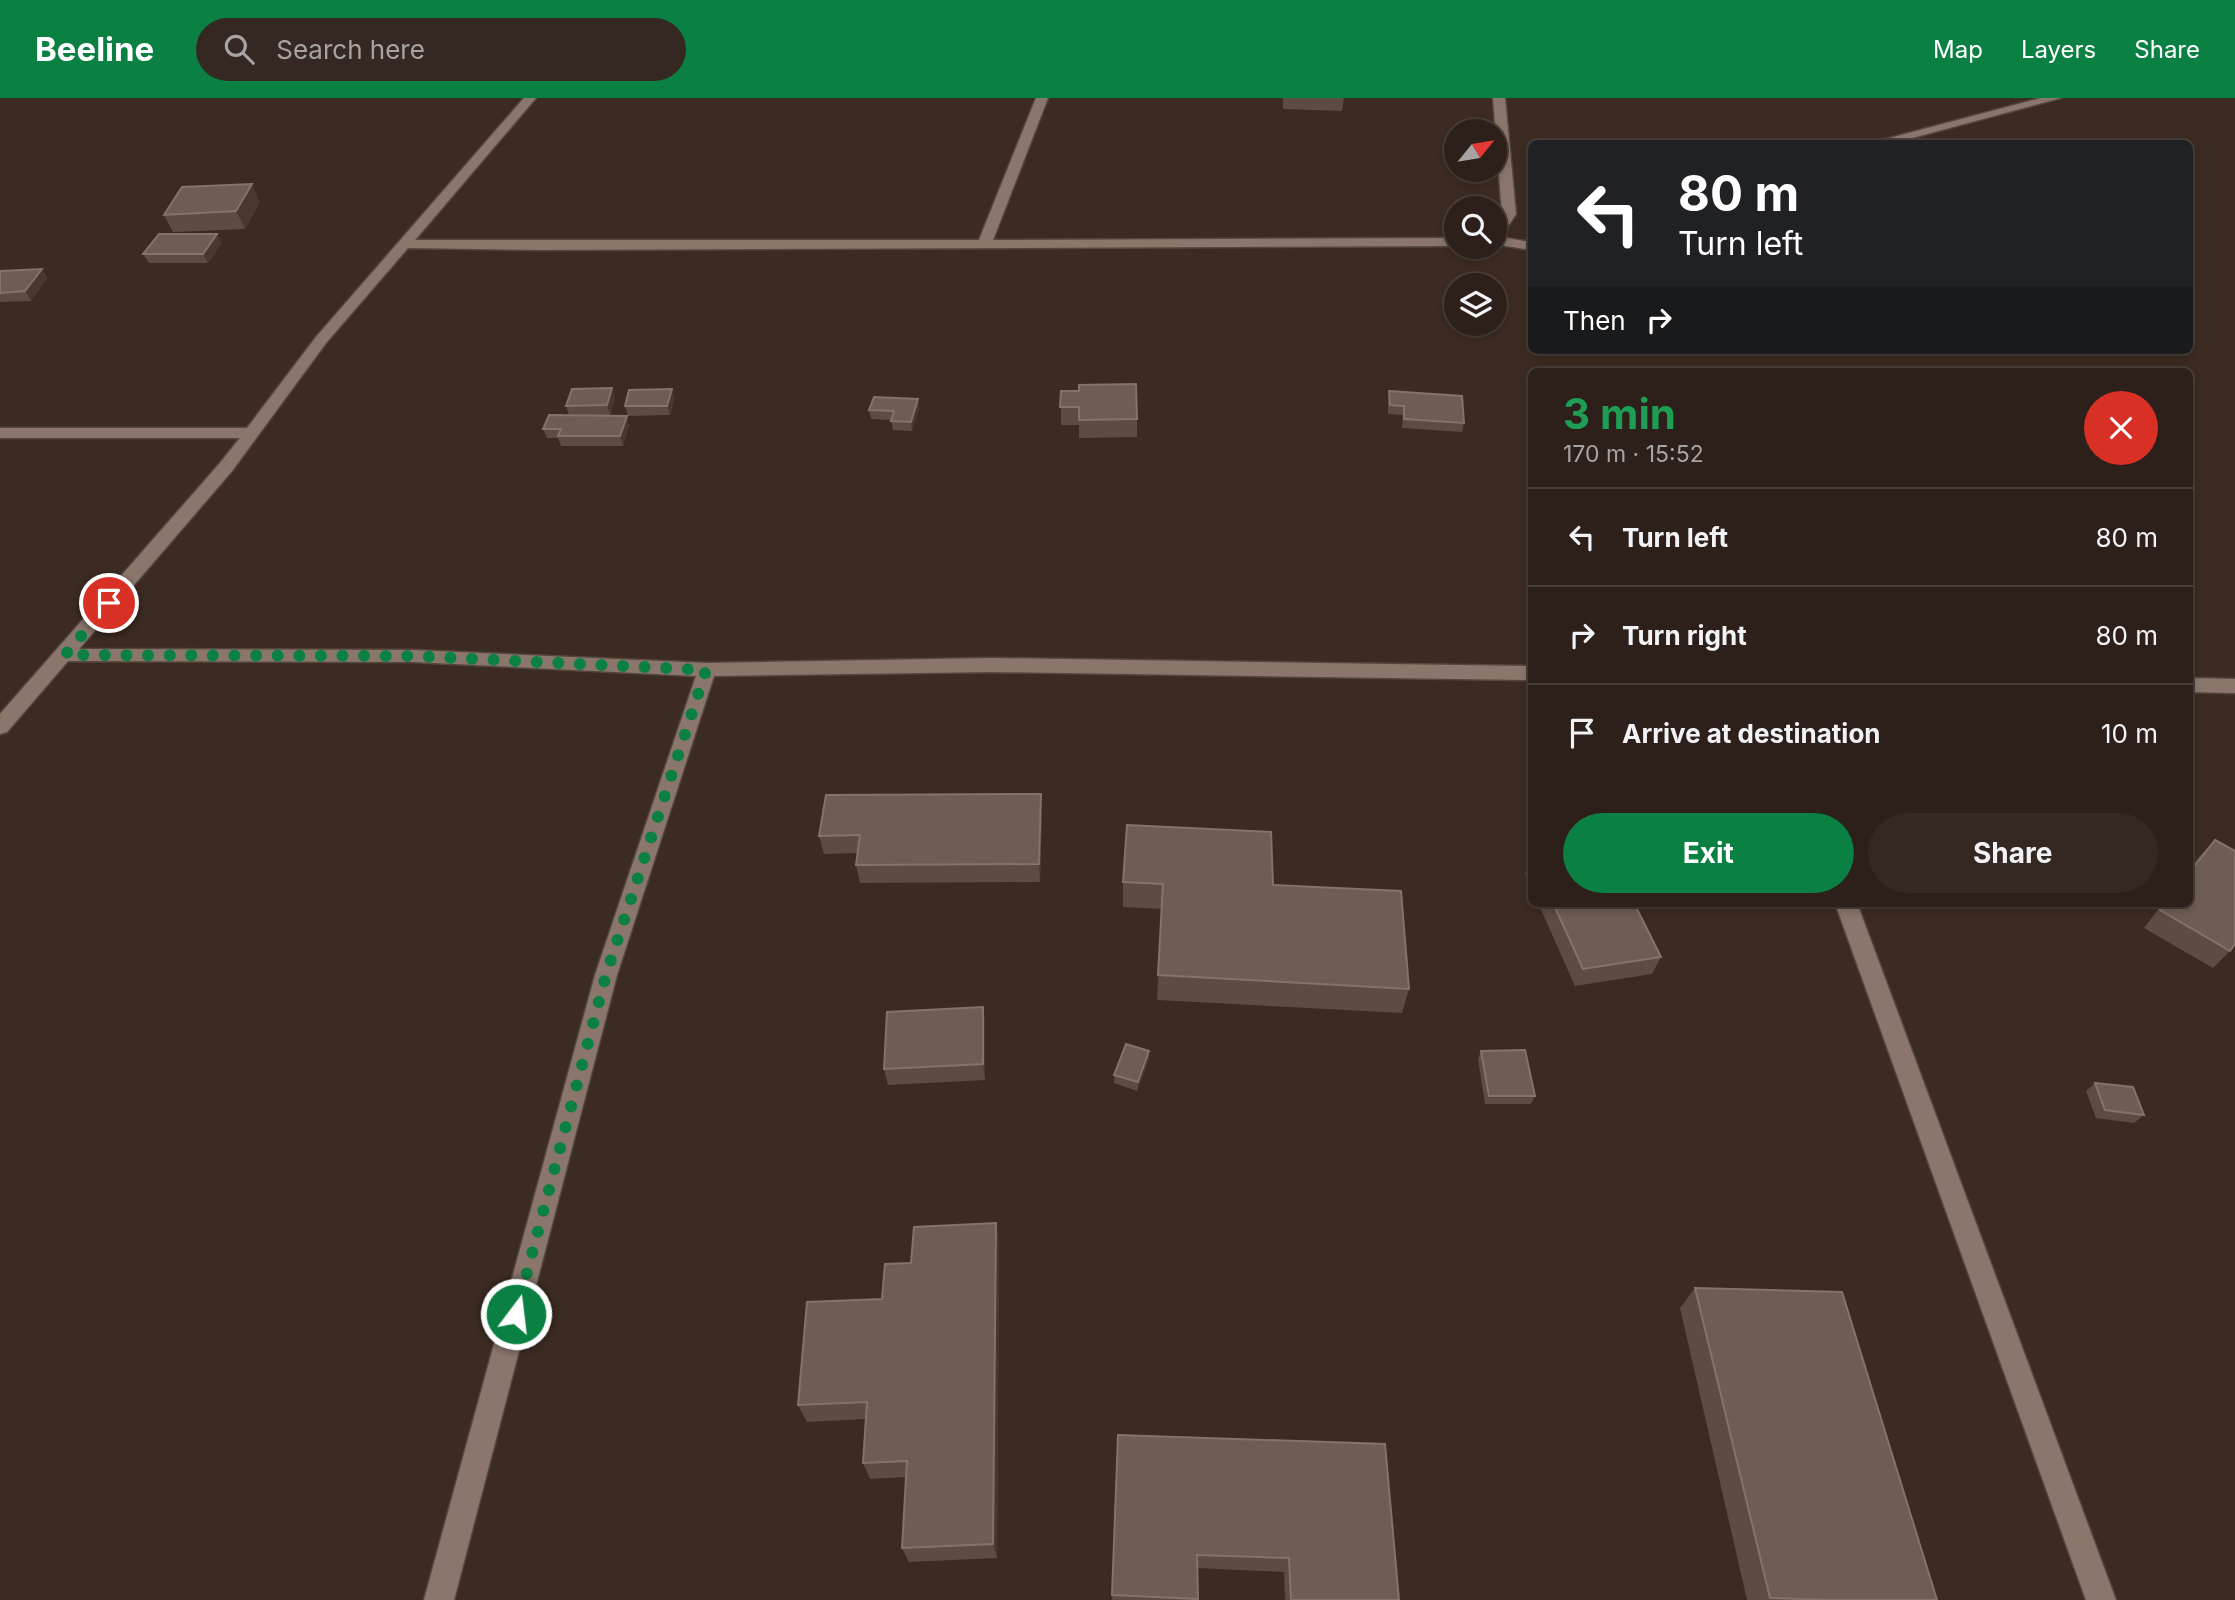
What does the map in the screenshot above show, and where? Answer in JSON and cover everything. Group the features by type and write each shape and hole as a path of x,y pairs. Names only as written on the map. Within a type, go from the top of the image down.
{"street":[{"path":"0,727 226,467 321,340 530,98"},
{"path":"985,243 1042,98"},
{"path":"1499,98 1509,214 1507,217"},
{"path":"1889,140 2055,98"},
{"path":"1507,242 1528,246"},
{"path":"406,244 539,246 1444,243"},
{"path":"0,433 250,433"},
{"path":"65,655 413,656 706,670 992,665 1528,673"},
{"path":"439,1600 606,975 706,670"},
{"path":"2193,685 2235,686"},
{"path":"1847,907 2101,1600"}],"building":[{"path":"252,184 236,211 164,215 182,187"},
{"path":"159,234 217,234 203,254 143,254"},
{"path":"42,269 25,291 0,293 0,271"},
{"path":"1136,384 1137,419 1079,420 1079,407 1060,407 1061,391 1079,391 1079,385"},
{"path":"612,388 607,405 566,406 572,389"},
{"path":"672,389 667,406 625,406 629,390"},
{"path":"1389,391 1462,396 1464,423 1404,419 1404,406 1390,405"},
{"path":"874,397 918,399 911,422 891,421 894,411 869,410"},
{"path":"549,415 627,416 620,436 558,436 561,429 543,429"},
{"path":"1041,794 1039,864 856,865 860,835 819,836 826,795"},
{"path":"1127,825 1271,832 1273,885 1401,891 1409,989 1158,975 1163,884 1123,882"},
{"path":"2215,840 2235,851 2235,944 2230,951 2160,910 2163,907 2193,907 2193,868"},
{"path":"1555,907 1636,907 1661,957 1583,969"},
{"path":"983,1007 983,1064 884,1069 887,1012"},
{"path":"1126,1044 1149,1051 1138,1082 1114,1075"},
{"path":"1525,1050 1535,1096 1489,1096 1481,1051"},
{"path":"2095,1083 2133,1087 2144,1115 2105,1110"},
{"path":"996,1223 993,1544 902,1548 907,1461 863,1463 867,1402 798,1405 807,1302 882,1299 885,1264 911,1263 914,1227"},
{"path":"1695,1288 1842,1292 1937,1600 1770,1598"},
{"path":"1118,1435 1385,1444 1399,1600 1291,1600 1289,1558 1197,1555 1198,1599 1112,1595"}],"route":[{"path":"109,603 65,655 413,656 706,670 606,975 516,1314"}]}
